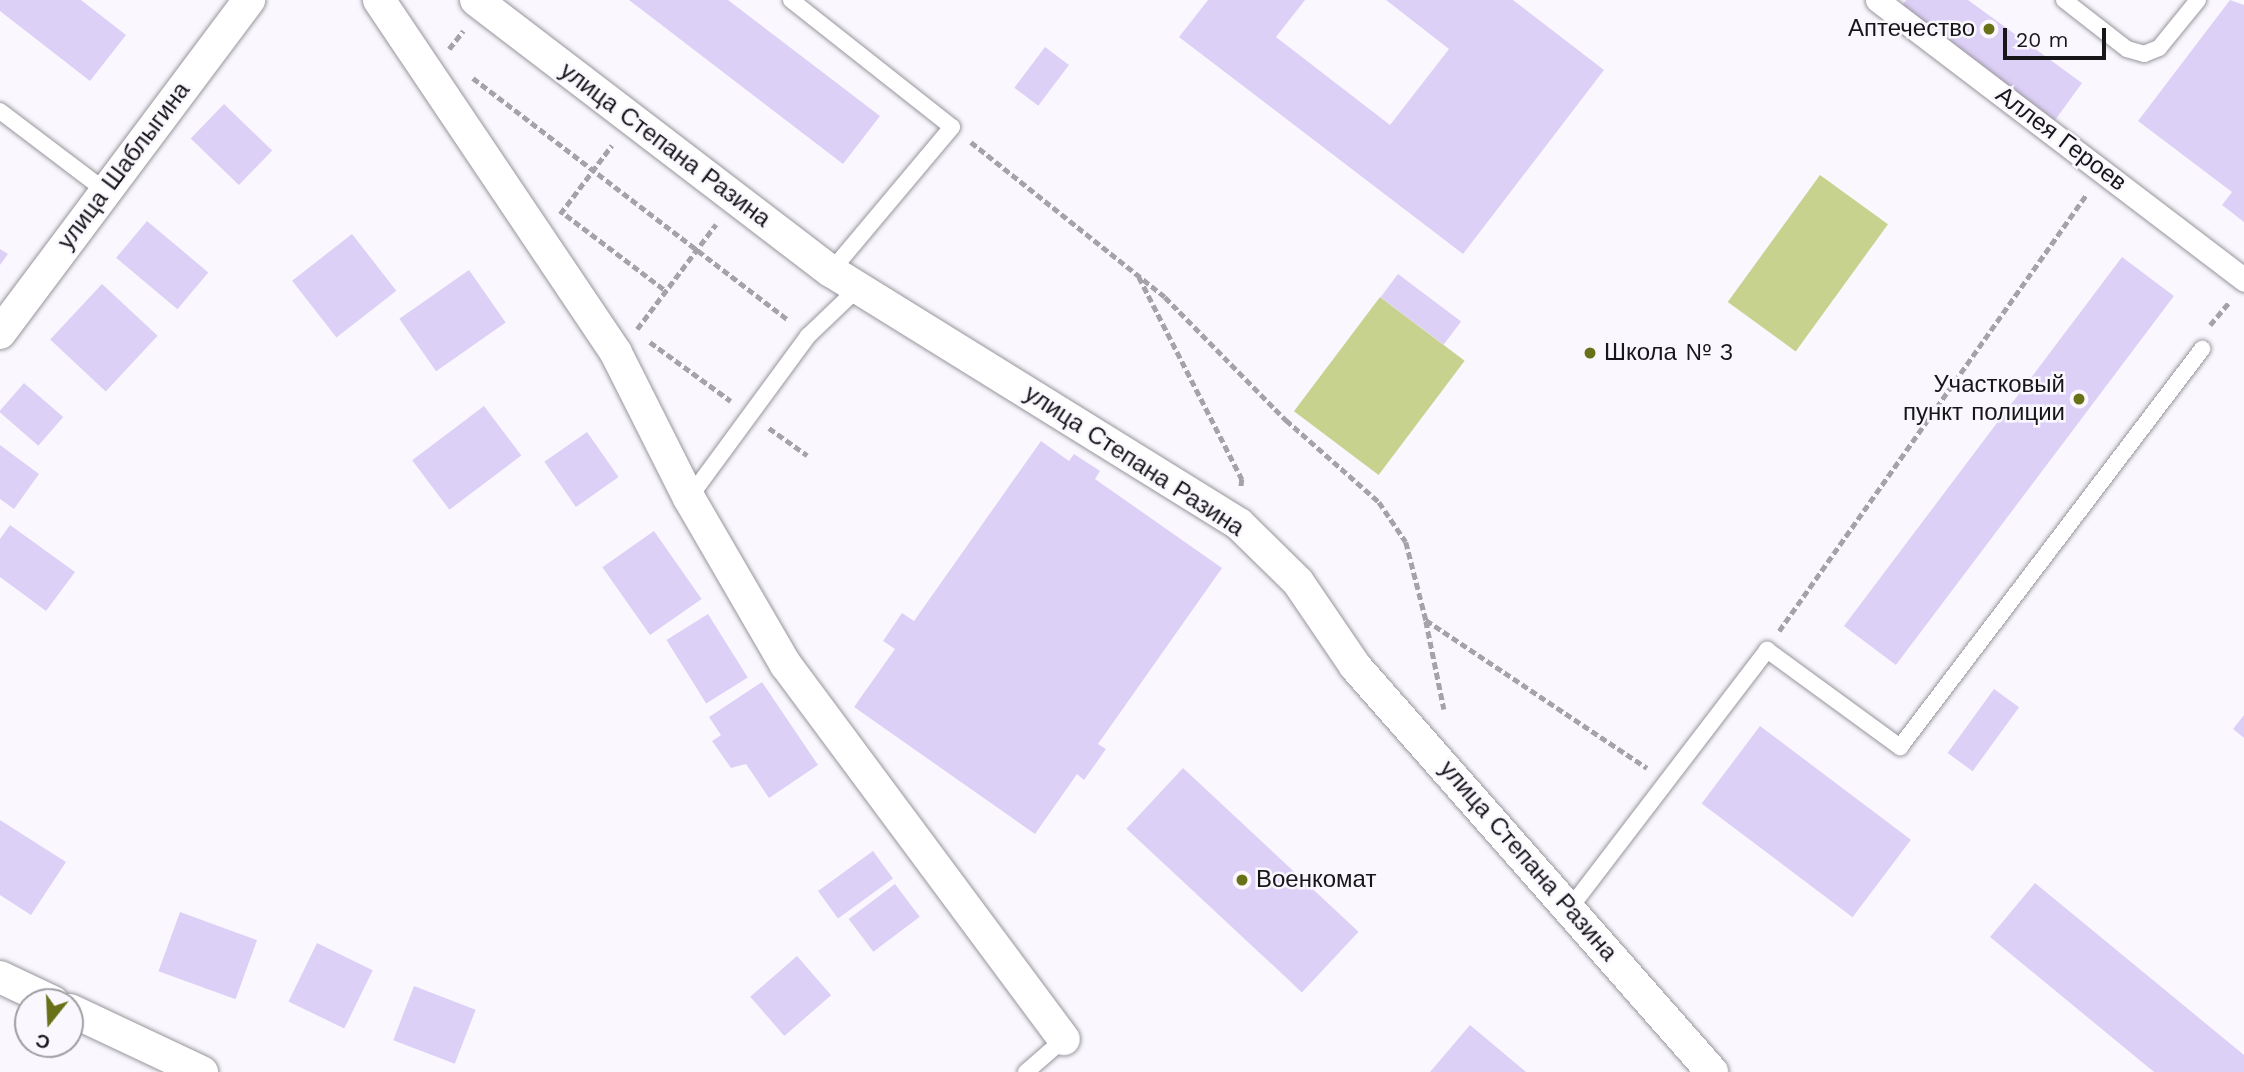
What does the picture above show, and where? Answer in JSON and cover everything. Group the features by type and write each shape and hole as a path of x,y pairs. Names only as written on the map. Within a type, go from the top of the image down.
{"street":[{"name":"улица Шаблыгина","path":"0,333 104,190 249,0"},
{"path":"379,0 539,240 625,342 690,498 786,665 1064,1039"},
{"name":"Аллея Героев","path":"1877,0 2103,171 2240,287"},
{"name":"улица Степана Разина","path":"479,3 831,271 1239,524 1298,582 1355,666 1712,1072"},
{"path":"0,976 24,988"},
{"path":"84,1017 202,1072"}],"lane":[{"path":"792,0 952,127 831,271"},
{"path":"2064,0 2127,49 2144,54 2159,48 2198,0"},
{"path":"0,111 104,190"},
{"path":"690,498 808,335 858,288"},
{"path":"1570,908 1767,649 1900,747 2202,349"},
{"path":"1026,1072 1064,1039"}],"path":[{"path":"428,73 479,3"},
{"path":"465,72 808,335"},
{"path":"539,240 631,119"},
{"path":"952,127 1165,297 1286,420 1379,502 1406,542 1426,620 1444,709"},
{"path":"1767,649 2103,171"},
{"path":"736,199 625,342 751,415 807,455"},
{"path":"551,204 666,291"},
{"path":"1138,275 1242,479 1239,524"},
{"path":"2202,349 2210,325 2240,287"},
{"path":"1426,620 1668,782"}],"green space":[{"path":"1820,175 1888,224 1796,351 1728,302"},
{"path":"1380,297 1465,361 1379,475 1294,411"}],"building":[{"path":"0,0 81,0 126,35 90,81 0,11"},
{"path":"629,0 728,0 880,116 843,164"},
{"path":"1208,0 1305,0 1276,37 1390,125 1449,49 1386,0 1513,0 1604,70 1463,254 1179,37"},
{"path":"1906,0 1968,0 2082,83 2053,123 1898,11"},
{"path":"2230,0 2244,5 2244,222 2222,205 2232,192 2138,121"},
{"path":"1045,47 1069,65 1038,106 1014,88"},
{"path":"224,104 272,151 239,185 191,139"},
{"path":"147,221 208,272 177,309 116,258"},
{"path":"352,234 396,291 336,338 292,281"},
{"path":"0,249 8,254 0,265"},
{"path":"2122,257 2174,296 1896,665 1844,626"},
{"path":"469,270 506,322 436,371 399,319"},
{"path":"1398,274 1461,322 1444,345 1381,297"},
{"path":"102,284 158,336 106,391 50,340"},
{"path":"24,383 63,417 38,446 0,412"},
{"path":"484,406 521,456 449,510 412,460"},
{"path":"587,432 619,477 576,507 544,462"},
{"path":"1041,441 1069,461 1074,454 1100,471 1095,479 1222,568 1098,744 1106,749 1084,780 1077,774 1035,834 854,707 895,649 883,641 902,613 914,621"},
{"path":"0,445 39,474 14,509 0,499"},
{"path":"10,525 75,572 46,611 0,577 0,539"},
{"path":"654,531 702,599 650,635 602,567"},
{"path":"708,614 748,678 706,704 666,640"},
{"path":"762,682 818,765 769,798 746,764 731,768 712,741 721,735 709,717"},
{"path":"1994,689 2019,707 1973,771 1948,753"},
{"path":"2244,715 2244,738 2233,729"},
{"path":"1760,726 1911,840 1853,917 1702,803"},
{"name":"Военкомат","path":"1183,768 1359,932 1302,992 1126,829"},
{"path":"0,820 66,862 31,915 0,895"},
{"path":"873,851 893,879 838,918 818,891"},
{"path":"2035,883 2244,1055 2244,1072 2154,1072 1990,937"},
{"path":"895,884 920,917 873,952 849,919"},
{"path":"180,912 257,940 236,999 158,971"},
{"path":"317,943 373,970 344,1029 289,1001"},
{"path":"797,956 831,995 784,1036 750,997"},
{"path":"414,986 476,1010 455,1064 393,1040"},
{"path":"1470,1025 1526,1072 1430,1072"}],"place":[{"name":"Аптечество","path":"1989,29"},
{"name":"Школа № 3","path":"1590,353"},
{"name":"Участковый пункт полиции","path":"2079,399"},
{"name":"Военкомат","path":"1242,880"}]}
